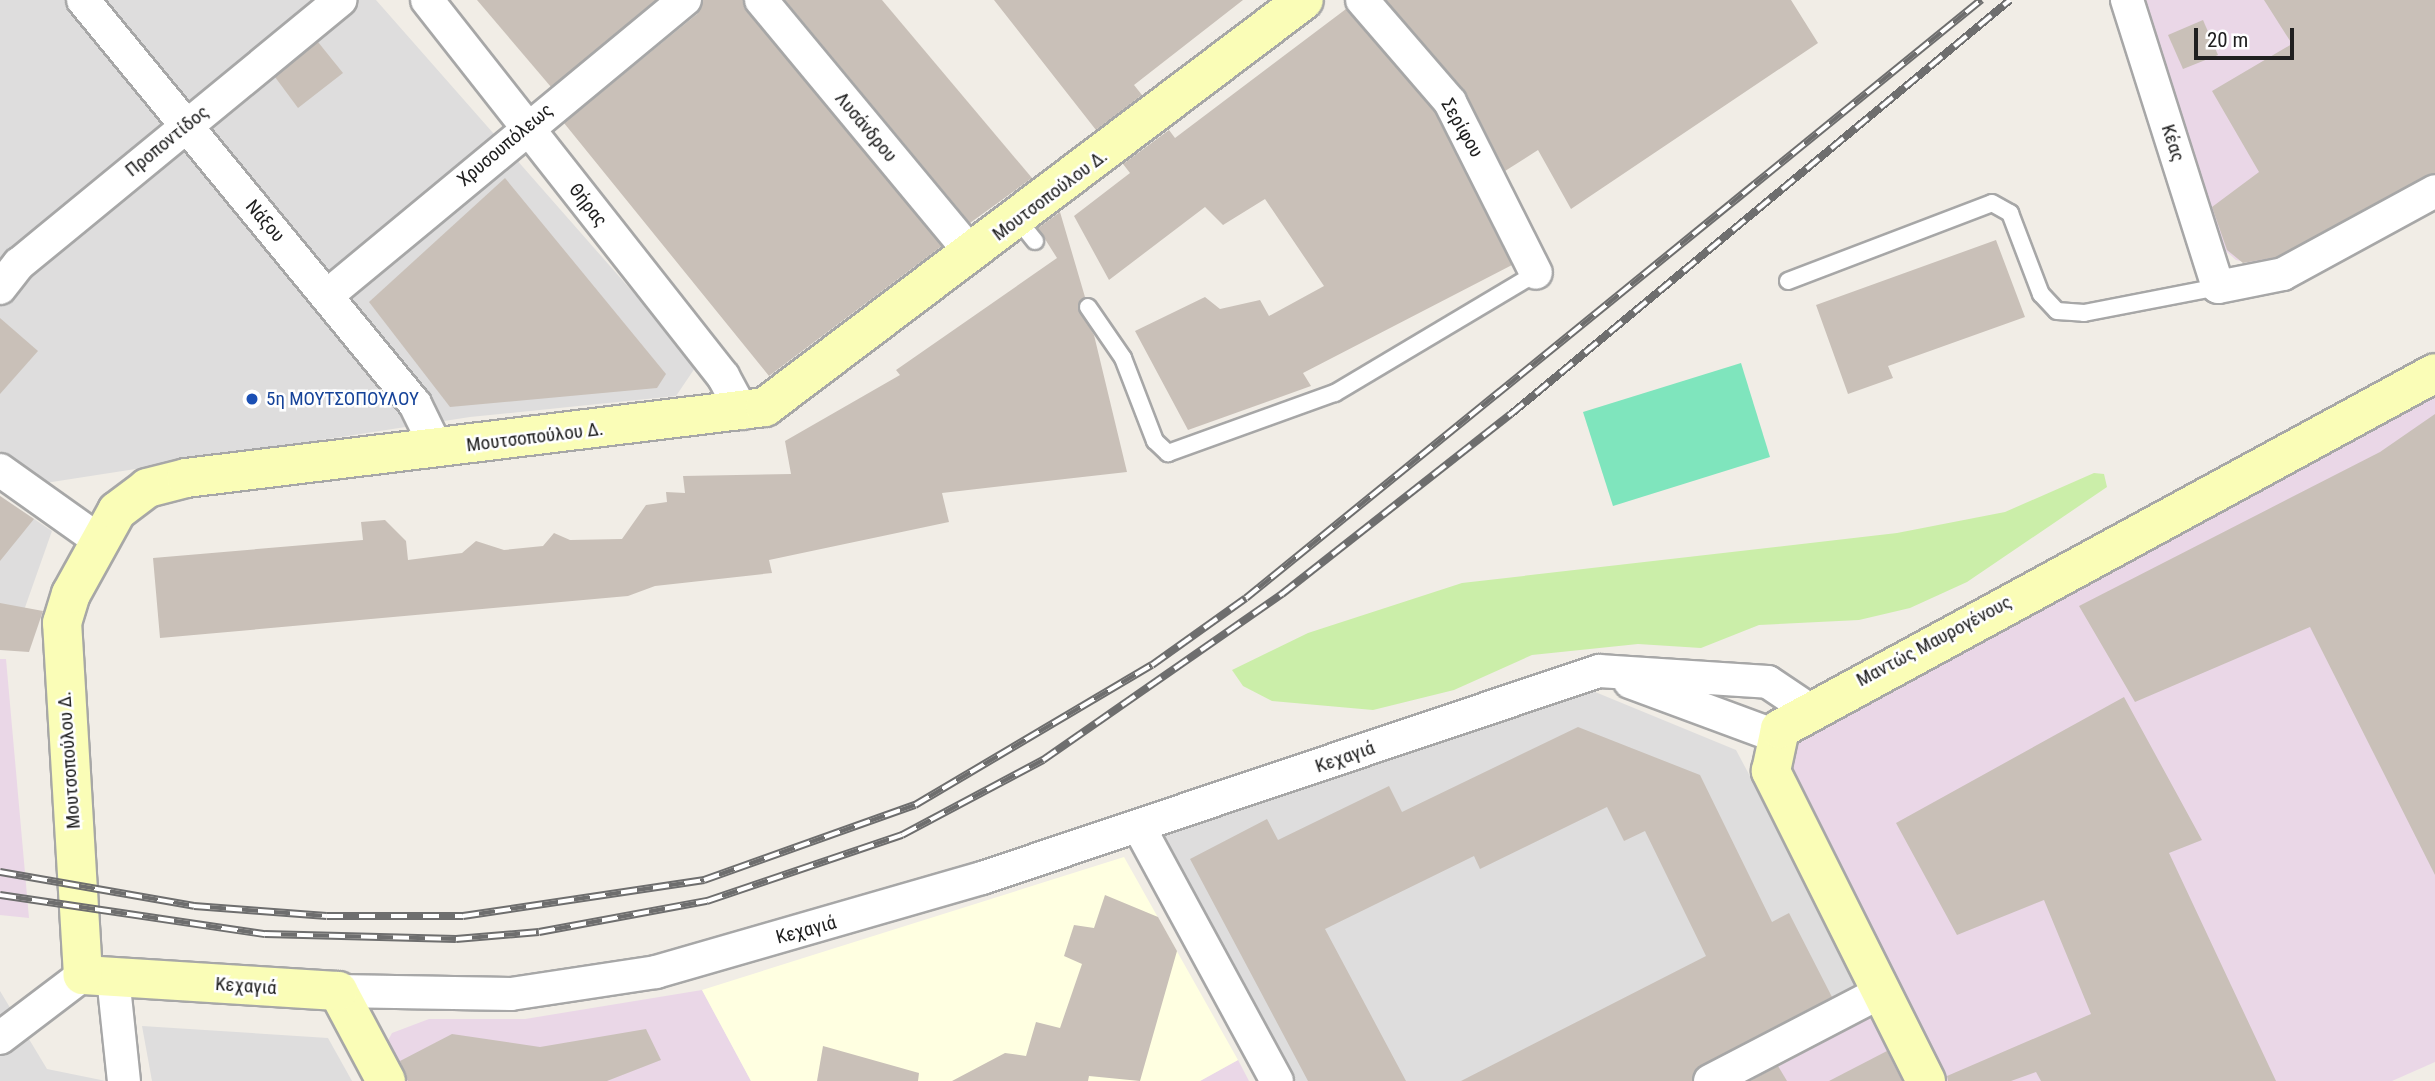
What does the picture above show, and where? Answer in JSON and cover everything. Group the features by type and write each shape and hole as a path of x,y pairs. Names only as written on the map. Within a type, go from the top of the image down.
{"street":[{"name":"Νάξου","path":"83,0 185,127 329,294 415,404 437,449"},
{"name":"Προποντίδος","path":"6,265 185,127 340,0"},
{"name":"Θήρας","path":"427,0 723,376 743,413"},
{"name":"Χρυσουπόλεως","path":"329,294 526,127 685,0"},
{"name":"Λυσάνδρου","path":"761,0 972,254"},
{"name":"Μουτσοπούλου Δ.","path":"98,976 61,633 71,593 97,539 126,500 169,482 743,413 791,393 972,254 1026,230 1304,0"},
{"name":"Σερίφου","path":"1362,0 1450,102 1536,273"},
{"name":"Κέας","path":"2127,0 2218,286"},
{"path":"2218,286 2283,274 2435,191"},
{"name":"Μαντώς Μαυρογένους","path":"1776,736 1808,709 2435,373"},
{"path":"0,470 97,539"},
{"path":"1599,671 1776,736 1771,771 1926,1081"},
{"name":"Κεχαγιά","path":"98,976 427,996 580,988 848,918 1139,827 1599,671 1768,682 1808,709"},
{"path":"1139,827 1277,1081"},
{"path":"0,1038 98,976 124,1081"},
{"path":"338,991 386,1081"},
{"path":"1710,1081 1881,992"}],"lane":[{"path":"1788,281 1992,203 2010,214 2041,294 2057,311 2084,313 2218,286"},
{"path":"1088,307 1123,358 1155,441 1168,453 1335,393 1536,273"}],"shaded area":[{"path":"0,0 376,0 697,365 676,396 470,417 39,484 0,451"},
{"path":"2144,0 2435,0 2435,175 2267,267 2236,260 2221,247"},
{"path":"2435,395 2435,1062 2392,1081 1943,1081 1791,778 1785,744"},
{"path":"0,496 52,531 11,647 0,647"},
{"path":"0,659 6,659 29,918 0,915"},
{"path":"1583,687 1736,750 1856,975 1855,985 1680,1081 1288,1081 1162,837"},
{"path":"1124,857 1238,1060 1200,1081 751,1081 702,990"},
{"path":"702,990 751,1081 399,1081 385,1046 392,1033 429,1019 525,1019"},
{"path":"0,991 47,1069 106,1081 0,1081"},
{"path":"1875,1014 1909,1081 1751,1081"},
{"path":"142,1026 328,1038 352,1081 152,1081"},
{"path":"1238,1060 1249,1081 1200,1081"}],"green space":[{"path":"1741,363 1770,457 1613,506 1583,412"},
{"path":"2094,473 2104,474 2107,487 1967,582 1910,608 1859,620 1759,625 1701,648 1638,644 1532,655 1454,690 1373,710 1272,701 1243,686 1232,670 1308,633 1462,583 1897,533 2005,512"}],"building":[{"path":"477,0 656,0 551,87"},
{"path":"703,0 743,0 942,246 769,376 564,123 697,14"},
{"path":"785,0 882,0 1032,178 970,223"},
{"path":"994,0 1243,0 1134,85 1142,95 1096,130"},
{"path":"1386,0 1791,0 1818,43 1571,209 1538,150 1505,171 1464,90"},
{"path":"2264,0 2435,0 2435,173 2277,257 2243,263 2227,250 2212,207 2259,172 2212,91 2292,44"},
{"path":"1346,9 1435,112 1512,265 1303,373 1311,386 1188,430 1135,331 1205,297 1220,309 1260,300 1269,316 1324,286 1265,199 1223,225 1205,207 1109,280 1074,216 1130,173 1123,164 1169,130 1175,138"},
{"path":"2203,20 2218,55 2183,69 2168,35"},
{"path":"318,42 343,73 298,108 275,77"},
{"path":"505,178 666,374 657,388 450,407 369,302"},
{"path":"1060,212 1085,297 1078,308 1094,335 1127,472 942,493 949,522 769,560 772,573 655,586 628,596 160,638 153,558 363,540 361,522 385,520 406,541 408,560 462,553 476,541 504,550 543,546 554,533 570,540 622,539 646,505 667,502 666,492 685,493 683,476 791,474 785,441 900,375 896,370 1057,258 1038,228"},
{"path":"1996,240 2025,317 1888,366 1893,378 1848,394 1816,305"},
{"path":"0,318 38,351 0,394"},
{"path":"2435,414 2435,875 2310,627 2135,702 2079,606 2380,452"},
{"path":"0,496 34,519 0,561"},
{"path":"0,603 43,611 29,652 0,650"},
{"path":"2124,697 2202,840 2169,853 2276,1081 2041,1081 2036,1072 2011,1081 1948,1081 1947,1076 2091,1014 2044,900 1957,935 1896,823"},
{"path":"1578,727 1700,775 1772,922 1789,913 1832,997 1702,1065 1692,1081 1461,1081 1706,956 1645,831 1624,841 1607,807 1480,869 1474,856 1325,929 1406,1081 1308,1081 1190,859 1267,819 1278,840 1389,786 1402,812"},
{"path":"1105,895 1158,917 1177,951 1140,1081 1089,1076 1088,1081 952,1081 1005,1053 1026,1056 1036,1022 1060,1028 1082,964 1064,956 1074,925 1094,928"},
{"path":"646,1029 661,1060 607,1081 408,1081 400,1061 452,1034 540,1047"},
{"path":"823,1046 919,1073 918,1081 817,1081"},
{"path":"1887,1051 1902,1081 1829,1081"},
{"path":"1778,1066 1787,1081 1750,1081"}],"railway":[{"path":"0,872 194,906 327,916 463,916 704,880 915,805 1152,665 1246,598 1981,0"},
{"path":"0,895 265,934 456,939 539,932 707,901 902,835 1043,760 1282,594 1511,414 2010,0"}],"place":[{"name":"5η ΜΟΥΤΣΟΠΟΥΛΟΥ","path":"252,399"}]}
